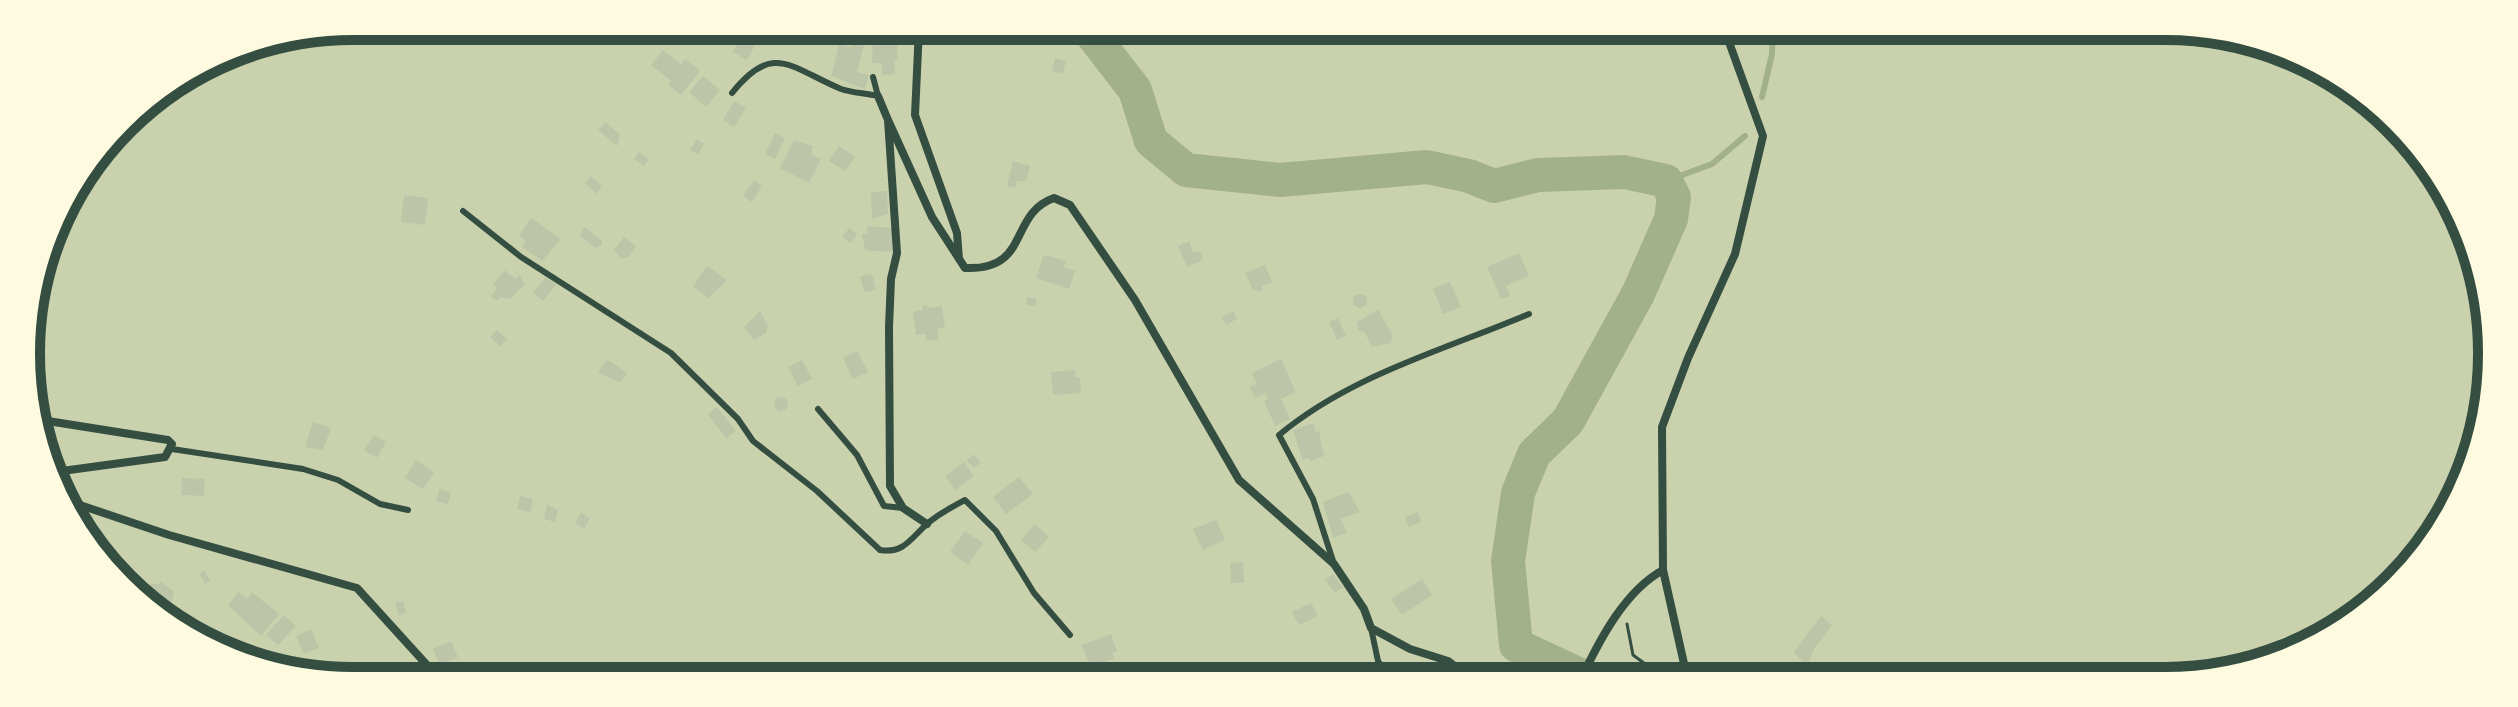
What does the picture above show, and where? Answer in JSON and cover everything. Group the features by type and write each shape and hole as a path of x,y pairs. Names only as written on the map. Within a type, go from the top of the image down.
{"street":[{"path":"918,40 915,115 957,233 959,260"},
{"path":"1685,667 1663,570 1662,427 1684,368 1735,254 1763,136 1728,40"},
{"path":"878,96 932,217 965,268 982,269 1007,259 1043,202 1054,198 1070,205 1135,300 1239,480 1334,564 1364,609 1371,628 1410,649 1448,661 1456,667"},
{"path":"888,120 897,253 890,315 890,486 903,508 927,524"},
{"path":"47,421 168,440 172,449 165,457 63,471"},
{"path":"79,505 169,535 357,588 429,667"},
{"path":"1587,667 1624,604 1645,580 1663,570"}],"lane":[{"path":"732,93 757,65 774,61 845,91 878,96 873,77"},
{"path":"463,211 521,257 671,353 738,419 753,441 817,491 880,550 892,552 903,547 927,524 965,500 996,531 1034,593 1070,635"},
{"path":"1334,564 1313,499 1279,435 1329,397 1449,344 1529,314"},
{"path":"818,409 857,455 884,506 903,508"},
{"path":"172,449 303,469 338,480 380,504 408,510"},
{"path":"1371,628 1378,661 1382,667"}],"path":[{"path":"1624,604 1633,655 1649,667"}],"green space":[{"path":"2164,40 2226,46 2284,64 2339,93 2386,132 2425,179 2454,234 2472,292 2478,354 2472,415 2454,473 2436,510 2400,560 2371,589 2339,614 2303,635 2246,656 2205,664 2164,667 354,667 292,661 234,643 179,614 132,575 105,544 72,492 51,435 41,374 41,333 51,272 72,215 93,179 132,132 179,93 215,72 272,51 333,41"}],"building":[{"path":"740,40 758,40 747,60 733,52"},
{"path":"873,40 897,40 895,74 882,75 882,63 872,63"},
{"path":"856,43 864,45 857,72 869,75 865,89 831,76 839,44 850,47"},
{"path":"663,50 681,64 685,59 700,71 681,95 668,85 671,81 651,65"},
{"path":"1055,58 1066,61 1063,74 1052,71"},
{"path":"703,76 720,90 706,107 689,92"},
{"path":"734,101 746,108 734,127 723,120"},
{"path":"606,122 620,135 617,146 598,130"},
{"path":"775,133 785,138 775,159 765,154"},
{"path":"697,139 704,144 698,154 690,150"},
{"path":"794,140 813,146 811,154 821,159 809,183 780,168"},
{"path":"839,146 855,157 845,171 829,161"},
{"path":"639,152 649,159 644,166 634,159"},
{"path":"1013,161 1030,166 1026,181 1017,181 1015,188 1007,186"},
{"path":"591,176 602,186 596,194 585,183"},
{"path":"754,180 762,186 752,202 743,196"},
{"path":"887,191 888,214 872,219 871,192"},
{"path":"404,195 428,198 425,225 401,222"},
{"path":"531,218 561,239 542,261 522,247 526,241 519,236"},
{"path":"867,226 893,228 892,252 865,250 862,234 867,234"},
{"path":"585,227 602,241 602,245 595,248 579,235"},
{"path":"849,228 857,234 851,243 842,237"},
{"path":"624,237 636,246 629,257 621,259 614,250"},
{"path":"1189,241 1193,252 1201,252 1203,260 1187,267 1178,246"},
{"path":"1519,253 1529,276 1506,286 1510,296 1501,299 1487,267"},
{"path":"1043,257 1066,261 1064,267 1075,271 1069,289 1036,278"},
{"path":"1265,265 1272,282 1262,286 1261,292 1253,290 1245,273"},
{"path":"707,266 727,280 708,298 693,286"},
{"path":"504,270 516,279 519,275 525,284 510,299 500,297 497,301 491,297 497,288 493,285"},
{"path":"872,274 876,290 864,292 860,276"},
{"path":"546,277 556,285 543,301 533,293"},
{"path":"1450,282 1461,307 1443,314 1433,289"},
{"path":"1360,294 1367,301 1360,308 1353,301"},
{"path":"1027,297 1037,299 1035,306 1026,305"},
{"path":"927,305 927,308 942,306 945,327 937,329 939,339 926,341 926,334 916,335 913,312 923,310 922,306"},
{"path":"1378,310 1393,336 1390,343 1372,347 1365,333 1358,330 1357,322"},
{"path":"760,311 768,326 766,333 754,340 744,327"},
{"path":"1233,311 1237,319 1226,325 1222,317"},
{"path":"1338,318 1346,336 1337,340 1329,322"},
{"path":"497,330 507,339 500,346 490,337"},
{"path":"857,351 868,372 853,379 843,358"},
{"path":"607,359 627,373 620,383 598,372"},
{"path":"1281,359 1296,392 1281,399 1290,419 1275,426 1264,401 1268,399 1265,393 1255,398 1250,387 1257,384 1252,373"},
{"path":"802,360 812,379 798,386 788,367"},
{"path":"1075,370 1075,377 1080,377 1081,393 1053,395 1051,372"},
{"path":"781,397 788,404 781,411 774,404"},
{"path":"717,407 736,431 726,438 708,414"},
{"path":"313,422 331,428 323,450 305,447"},
{"path":"1313,423 1316,432 1319,431 1324,456 1303,460 1293,430"},
{"path":"374,435 386,442 377,458 364,450"},
{"path":"973,454 981,462 974,468 967,461"},
{"path":"416,460 434,472 423,489 405,478"},
{"path":"964,462 974,476 955,490 945,476"},
{"path":"1019,477 1033,494 1006,514 993,497"},
{"path":"182,478 205,479 204,496 181,495"},
{"path":"439,489 451,492 448,504 436,501"},
{"path":"1349,492 1360,512 1341,519 1347,533 1333,538 1323,502"},
{"path":"520,496 533,499 530,512 517,509"},
{"path":"547,504 558,510 555,522 544,519"},
{"path":"1418,512 1421,522 1409,527 1405,517"},
{"path":"581,513 590,518 584,529 575,523"},
{"path":"1216,520 1225,540 1203,550 1193,529"},
{"path":"1035,524 1049,537 1035,552 1021,540"},
{"path":"965,531 983,543 968,565 950,552"},
{"path":"1243,562 1244,583 1231,583 1230,563"},
{"path":"205,571 210,581 205,584 199,574"},
{"path":"1333,574 1343,587 1335,593 1325,580"},
{"path":"1422,579 1432,595 1402,615 1391,599"},
{"path":"160,581 174,592 171,605 148,590 150,584 159,584"},
{"path":"238,592 247,599 252,592 279,614 261,636 228,605"},
{"path":"403,601 406,613 399,615 395,603"},
{"path":"1311,603 1318,616 1299,625 1292,612"},
{"path":"284,615 296,626 278,645 266,635"},
{"path":"1821,616 1832,625 1814,649 1807,667 1794,652"},
{"path":"311,629 319,648 304,654 296,636"},
{"path":"1111,634 1117,651 1112,653 1115,658 1091,667 1082,645"},
{"path":"451,641 458,657 440,665 433,649"}],"waterway":[{"path":"1096,40 1135,90 1151,141 1186,170 1280,180 1427,167 1469,176 1494,186 1538,175 1624,172 1666,181 1674,197 1671,219 1638,294 1568,421 1534,454 1518,493 1508,561 1516,645 1563,667"},
{"path":"1762,97 1773,40"},
{"path":"1666,181 1712,164 1745,136"}]}
